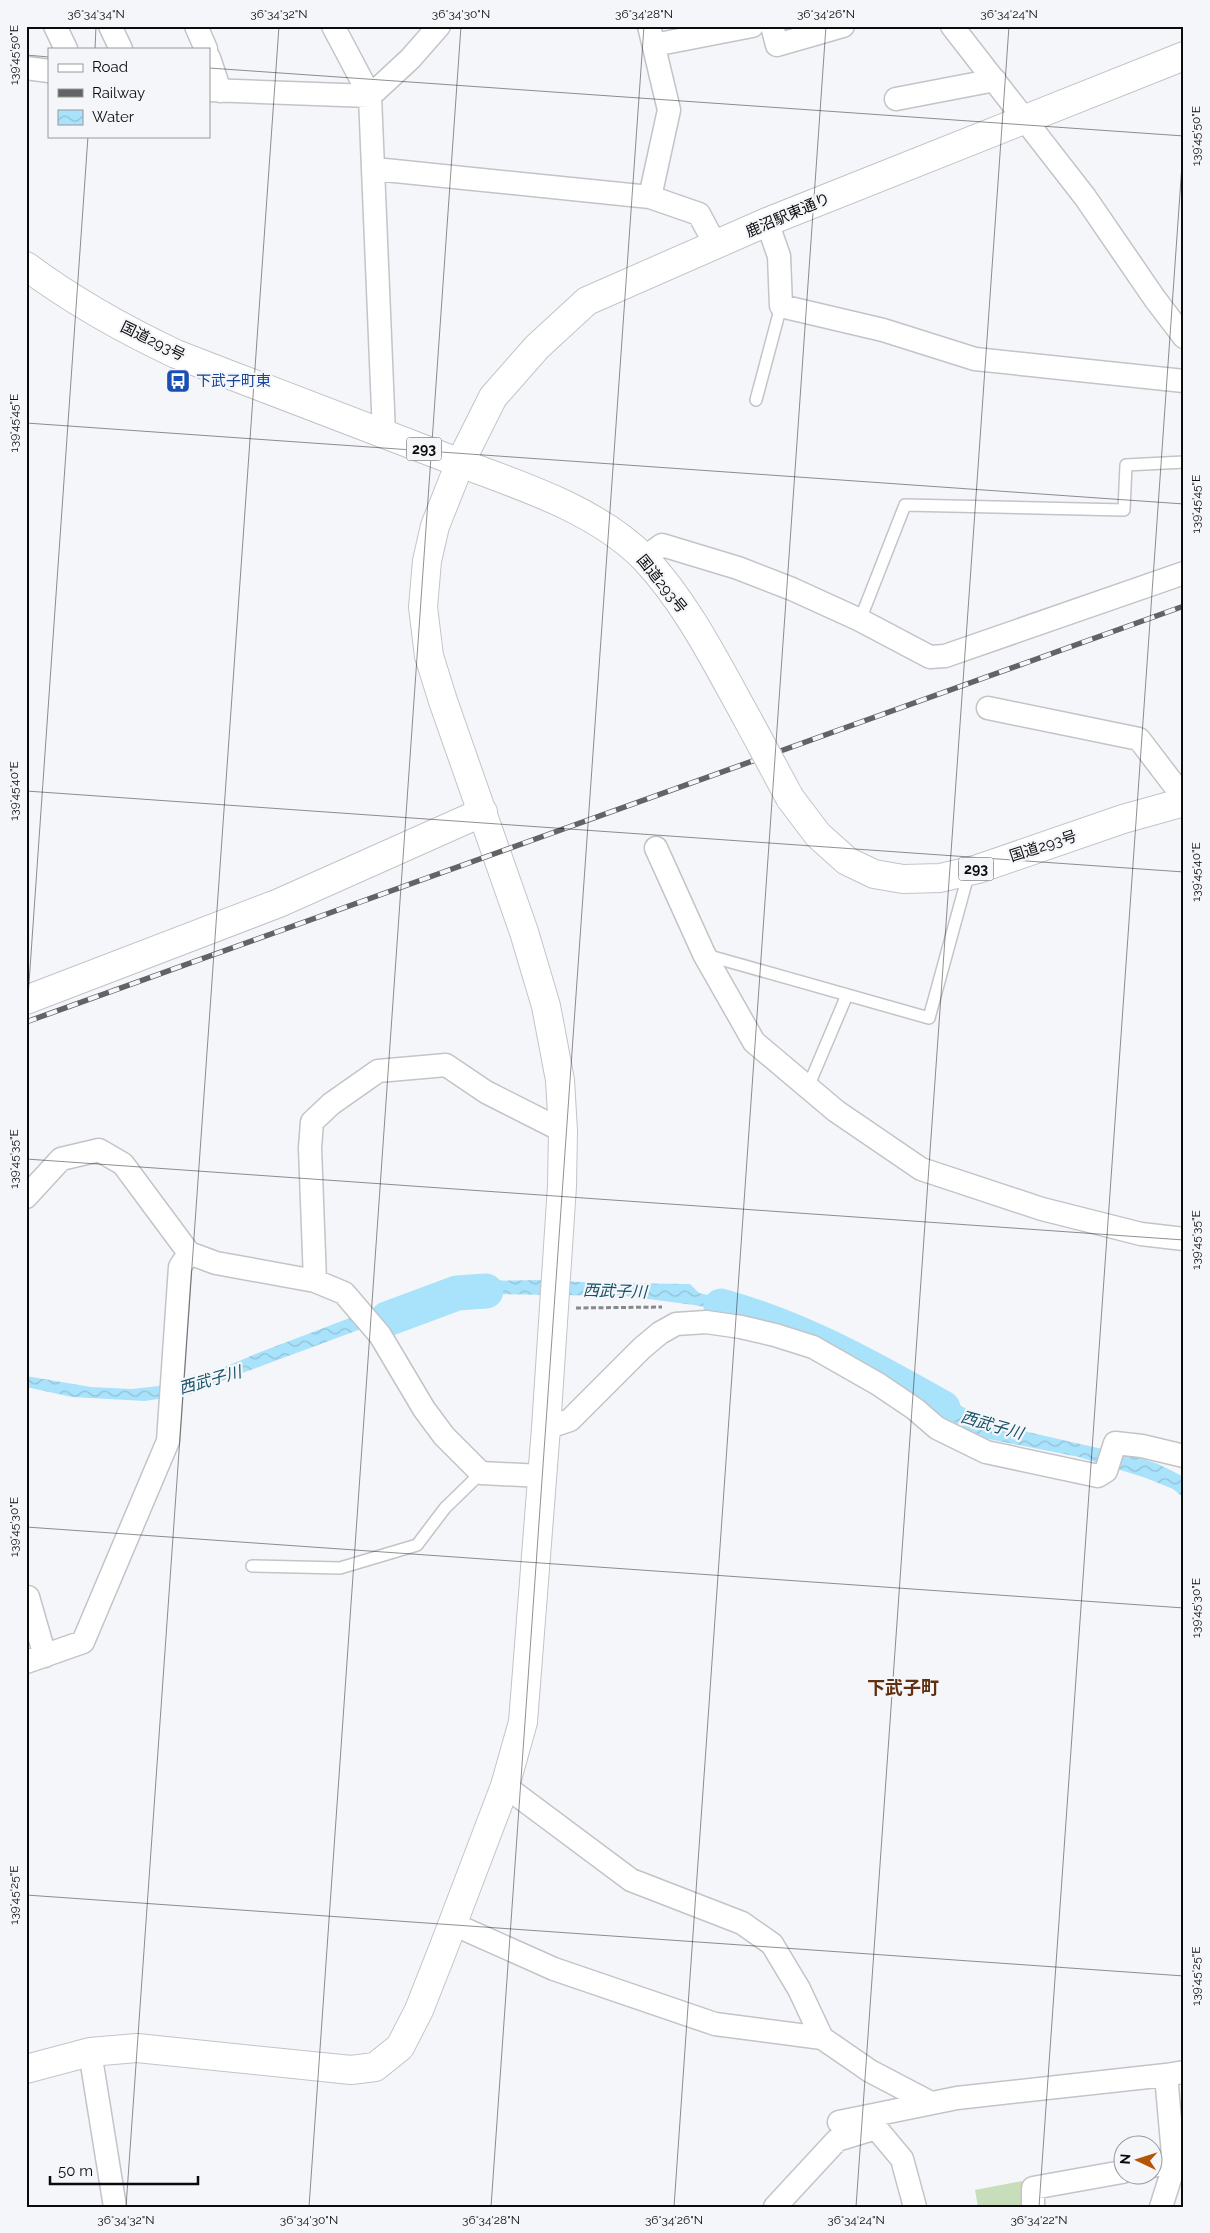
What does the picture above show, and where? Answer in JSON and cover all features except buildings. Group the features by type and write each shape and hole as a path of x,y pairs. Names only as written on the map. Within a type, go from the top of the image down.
{"main road":[{"name":"鹿沼駅東通り","path":"26,2069 90,2052 137,2048 351,2070 375,2067 400,2047 419,2010 505,1786 523,1722 546,1428 562,1186 563,1131 560,1080 546,1006 524,932 432,665 423,607 427,561 435,526 460,463 494,397 537,347 587,301 767,222 1184,56"},
{"name":"国道293号","path":"26,266 92,310 160,347 522,486 561,503 595,521 644,558 667,586 714,658 790,798 818,835 847,861 874,874 903,879 940,878 969,871 1124,819 1184,802"},
{"path":"26,1000 279,903 482,812"}],"street":[{"path":"55,26 66,48"},
{"path":"110,26 121,48"},
{"path":"334,26 370,96 375,169 384,434"},
{"path":"210,64 215,91 370,96 410,59 439,26"},
{"path":"650,197 669,110 652,36 752,26"},
{"path":"772,26 777,45 843,26"},
{"path":"952,26 1182,322"},
{"path":"26,68 48,72"},
{"path":"896,98 995,80"},
{"path":"375,169 650,197 700,214 716,246"},
{"path":"767,222 779,256 781,306 883,330 974,359 1184,381"},
{"path":"644,558 662,545 747,572 860,620 930,657 945,656 1184,573"},
{"path":"988,708 1138,739 1184,798"},
{"path":"656,848 704,954 754,1042 836,1111 921,1169 1042,1208 1141,1234 1184,1239"},
{"path":"315,1281 310,1148 312,1122 331,1104 378,1072 446,1065 486,1092 563,1131"},
{"path":"26,1197 61,1159 99,1150 123,1164 189,1253 216,1263 315,1281 344,1293 380,1335 429,1416 444,1436 481,1473 541,1476"},
{"path":"26,1596 28,1597 36,1659 83,1642 168,1441 180,1267 189,1253"},
{"path":"546,1428 570,1420 642,1348 660,1333 676,1324 706,1322 775,1335 814,1347 878,1384 915,1409 937,1428 986,1452 1098,1476 1106,1471 1115,1443 1142,1446 1184,1456"},
{"path":"505,1786 631,1880 742,1923 772,1944 800,1989 822,2038"},
{"path":"453,1924 554,1969 715,2024 822,2038 870,2070 931,2103"},
{"path":"90,2052 114,2207"},
{"path":"839,2122 958,2098 1175,2074 1163,2164 1161,2207"},
{"path":"775,2207 837,2140 876,2128 902,2159 915,2207"},
{"path":"1033,2207 1033,2188 1112,2174"}],"lane":[{"path":"756,400 781,306"},
{"path":"860,620 905,505 1124,510 1126,466 1184,462"},
{"path":"704,954 929,1018 969,871"},
{"path":"808,1088 847,995"},
{"path":"252,1566 340,1568 417,1545 445,1508 481,1473"}],"green space":[{"path":"1022,2181 1025,2207 978,2207 975,2190"}],"water":[{"path":"544,1280 690,1284 699,1293 761,1307 831,1329 876,1352 906,1377 997,1425 1137,1457 1158,1464 1184,1477 1184,1498 1173,1489 1146,1478 1079,1457 988,1439 956,1424 884,1373 845,1349 777,1322 694,1305 625,1296 495,1294 439,1300 191,1394 145,1401 72,1397 26,1387 26,1376 91,1387 132,1389 159,1386 204,1376 253,1355 394,1301 429,1291 481,1281"}],"waterway":[{"name":"西武子川","path":"387,1319 457,1293 486,1291"},
{"name":"西武子川","path":"721,1306 751,1315 808,1337 890,1378 943,1408"}],"railway":[{"path":"26,1022 1184,606"}],"place":[{"name":"下武子町東","path":"178,381"}],"district":[{"name":"下武子町","path":"903,1687"}]}
